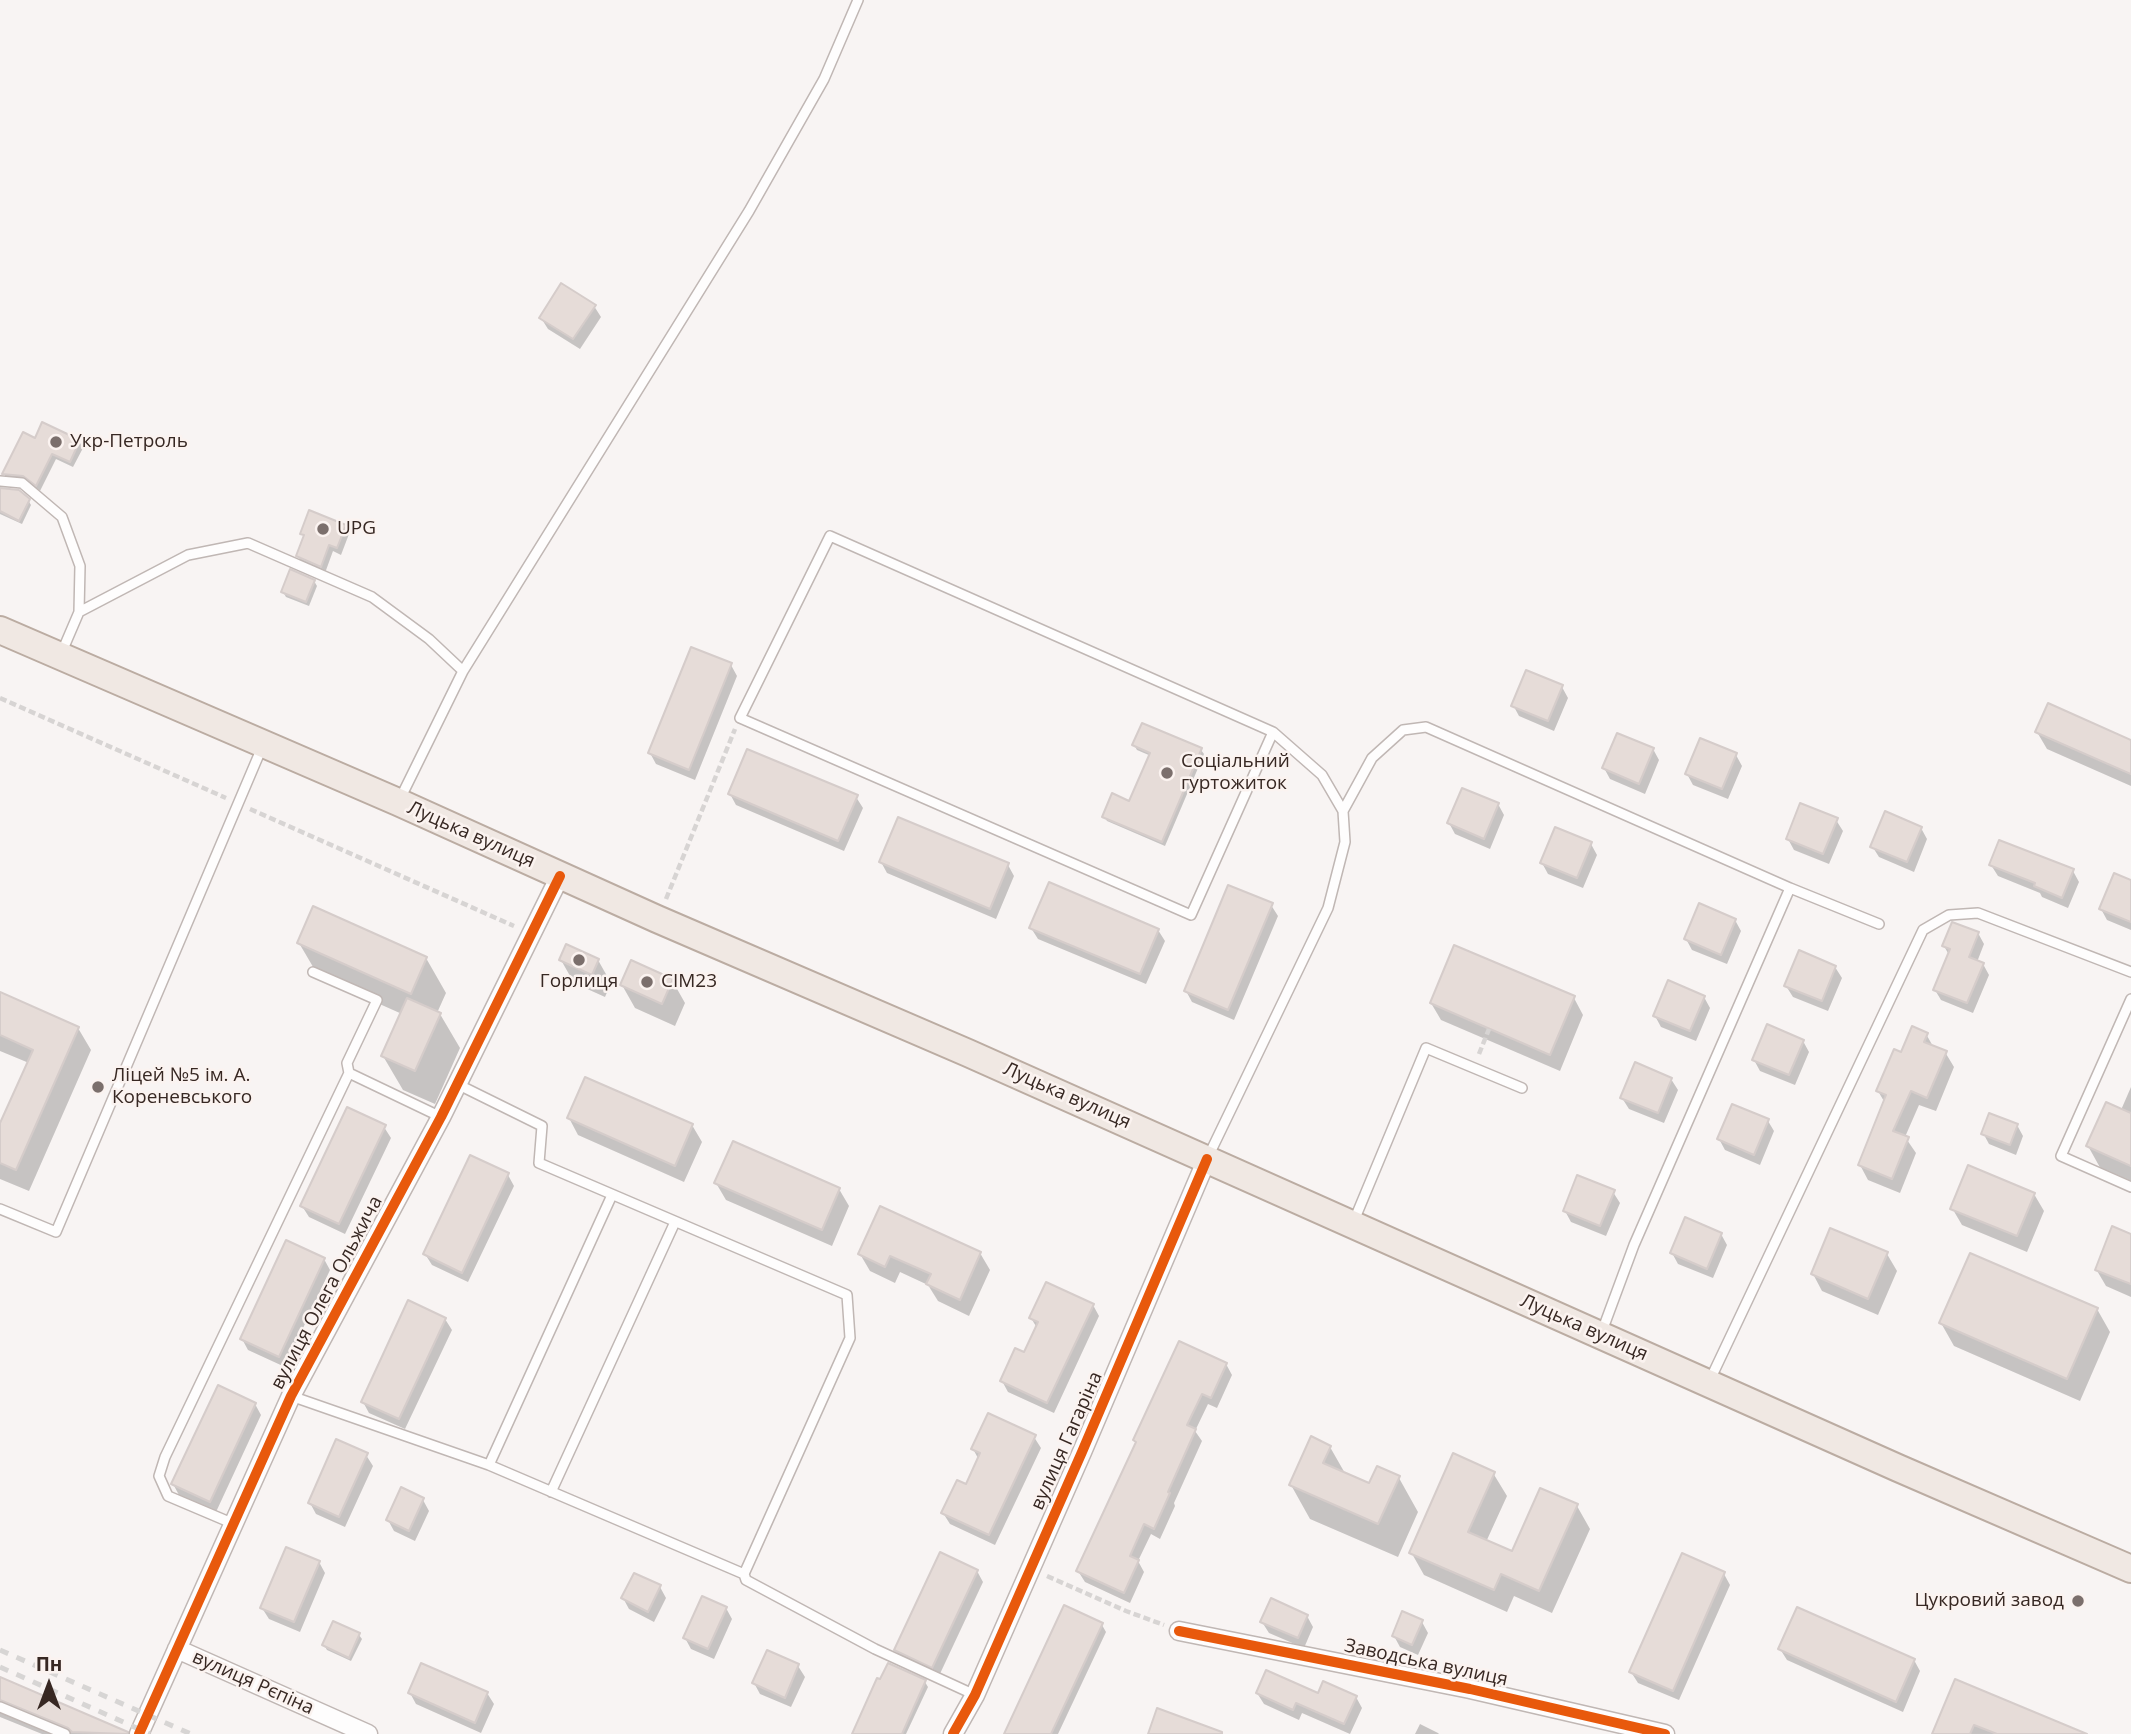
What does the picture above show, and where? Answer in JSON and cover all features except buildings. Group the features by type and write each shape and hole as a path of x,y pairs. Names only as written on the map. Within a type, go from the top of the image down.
{"main road":[{"name":"Луцька вулиця","path":"0,630 264,743 657,919 968,1052 1709,1384 2131,1569"}],"street":[{"name":"вулиця Олега Ольжича","path":"139,1734 291,1396 441,1117 560,876"},
{"name":"вулиця Гагаріна","path":"953,1734 975,1695 1207,1159"},
{"name":"Заводська вулиця","path":"1179,1631 1470,1689 1665,1734"},
{"name":"вулиця Рєпіна","path":"177,1649 368,1734"}],"lane":[{"path":"398,802 463,671 749,211 824,79 858,0"},
{"path":"0,481 22,483 62,517 80,566 79,612 60,656"},
{"path":"1207,1159 1328,908 1345,842 1343,811 1322,775 1273,732 830,536 740,718 1191,915 1273,732"},
{"path":"79,612 188,555 248,543 372,597 429,639 463,671"},
{"path":"1343,811 1372,758 1403,730 1426,727 1790,888 1879,924"},
{"path":"0,1209 56,1232 264,743"},
{"path":"1600,1335 1634,1245 1790,888"},
{"path":"1709,1384 1923,930 1949,915 1978,913 2131,972"},
{"path":"234,1524 168,1496 159,1476 165,1457 349,1073 347,1063 377,1000 313,972"},
{"path":"2131,999 2062,1156 2131,1187"},
{"path":"1352,1224 1426,1048 1522,1088"},
{"path":"349,1073 441,1117"},
{"path":"457,1084 542,1126 539,1163 847,1295 850,1338 744,1574 746,1580 863,1643 975,1695"},
{"path":"489,1465 612,1195"},
{"path":"551,1492 675,1222"},
{"path":"291,1396 489,1465 744,1574"},
{"path":"0,1707 65,1734"}],"path":[{"path":"0,698 532,934"},
{"path":"657,919 740,718"},
{"path":"1474,1068 1489,1029"},
{"path":"1030,1568 1126,1611 1179,1631"}],"railway":[{"path":"0,1650 191,1734"},
{"path":"0,1667 150,1734"}],"cycle path":[{"path":"139,1734 291,1396 441,1117 560,876"},
{"path":"953,1734 975,1695 1207,1159"},
{"path":"1179,1631 1470,1689 1665,1734"}],"place":[{"name":"Укр-Петроль","path":"56,442"},
{"name":"UPG","path":"323,529"},
{"name":"Соціальний гуртожиток","path":"1167,773"},
{"name":"Горлиця","path":"579,960"},
{"name":"СІМ23","path":"647,982"},
{"name":"Ліцей №5 ім. А. Кореневського","path":"98,1087"},
{"name":"Цукровий завод","path":"2078,1601"}]}
